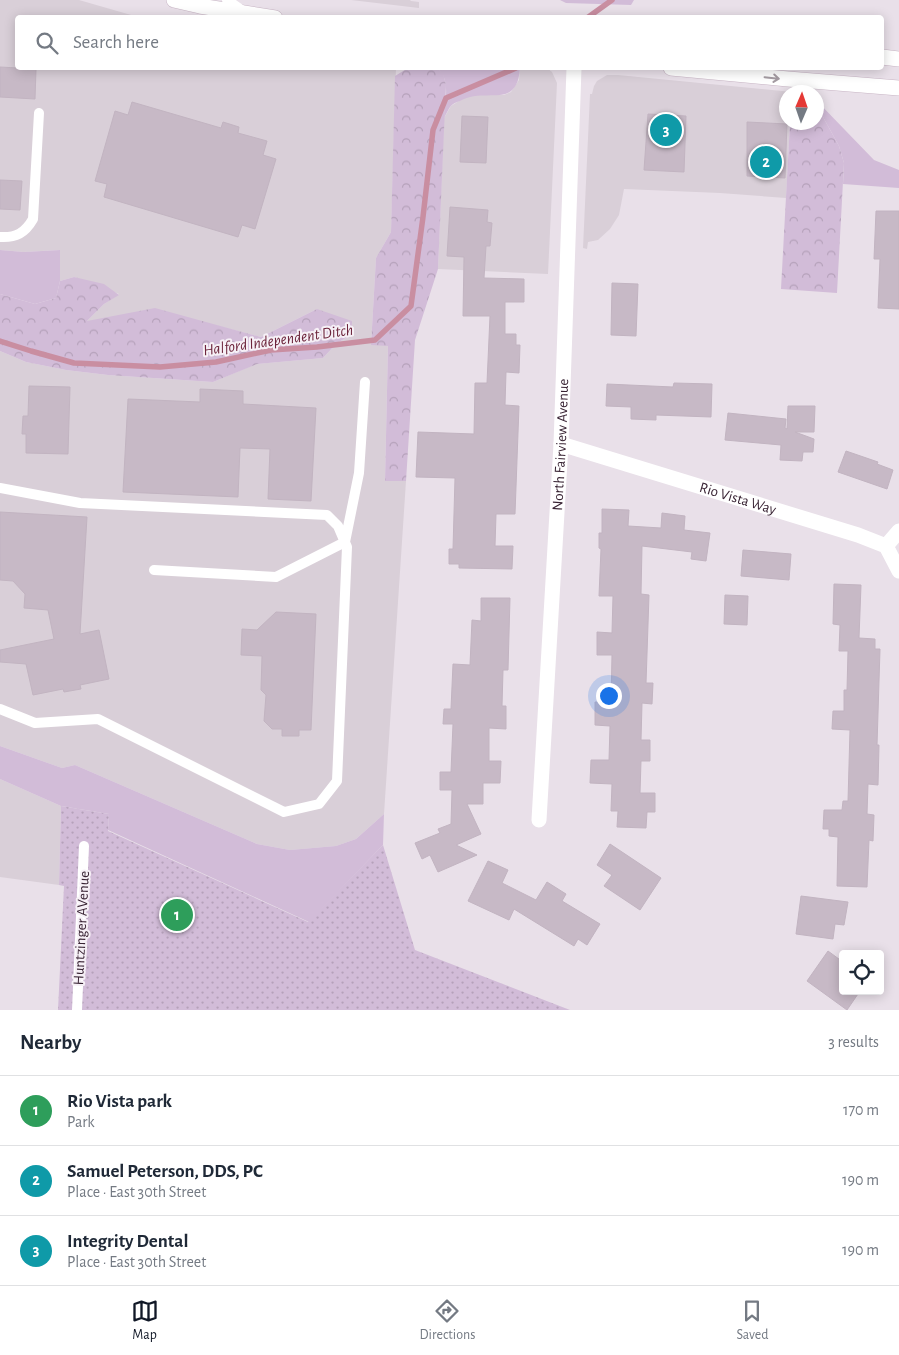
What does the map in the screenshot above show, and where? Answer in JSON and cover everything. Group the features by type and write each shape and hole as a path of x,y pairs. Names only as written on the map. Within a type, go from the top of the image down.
{"street":[{"path":"174,0 255,15"},
{"path":"884,57 899,59"},
{"name":"North Fairview Avenue","path":"539,820 561,444 574,70"},
{"path":"694,70 899,88"},
{"name":"Rio Vista Way","path":"561,444 858,535 886,546"},
{"path":"899,531 886,546 899,571"}],"lane":[{"path":"227,0 248,14"},
{"path":"0,237 11,238 27,229 33,218 39,113"},
{"path":"345,542 359,473 365,382"},
{"path":"0,709 35,723 98,719 284,812 319,804 338,781 348,548 338,526 328,515 80,503 1,489"},
{"path":"154,570 276,577 345,542"},
{"name":"Huntzinger AVenue","path":"77,1010 84,846"}],"shaded area":[{"path":"0,0 79,0 131,15 15,15 15,70 396,70 391,232 376,258 371,345 388,345 385,480 406,481 384,814 356,839 336,846 290,850 257,844 75,765 62,768 0,746 0,351 26,362 66,370 108,375 213,382 256,364 323,358 336,344 352,334 317,309 261,337 199,321 115,317 86,322 104,304 119,294 74,277 60,281 59,250 24,252 0,250"},
{"path":"351,0 410,0 419,2 419,8"},
{"path":"520,70 550,70 557,83 548,274 438,269 444,118 451,106 467,96 485,94 504,95 511,92 519,80"},
{"path":"607,75 618,75 779,91 779,130 790,130 786,198 624,189 619,215 610,229 598,240 588,242 587,249 583,248 590,94 592,94 597,81"},
{"path":"0,779 61,806 59,885 0,877"}],"green space":[{"path":"560,0 634,0 631,5 566,3"},
{"path":"405,70 439,70 443,73 446,85 438,269 415,340 406,481 385,481 388,346 371,345 376,258 391,232 395,76"},
{"path":"439,70 520,70 518,81 513,89 507,93 470,97 457,102 451,106 444,118 446,84"},
{"path":"824,108 874,160 899,170 899,188 843,184 844,163 839,146 824,119"},
{"path":"824,119 839,146 844,163 837,293 781,289 790,130 824,130"},
{"path":"0,250 24,252 60,250 60,281 56,298 35,304 0,294"},
{"path":"74,277 104,284 119,295 104,304 87,321 155,308 261,337 317,309 352,321 352,334 336,344 323,358 257,364 213,382 108,375 66,370 26,362 0,351 0,294 35,304 56,298 60,281"},
{"path":"0,746 62,768 75,765 257,844 290,850 336,846 356,839 384,814 383,845 309,922 108,830 109,814 61,806 0,779"},
{"path":"61,806 109,814 108,831 308,922 383,845 415,950 570,1010 58,1010 64,886 59,885"}],"building":[{"path":"0,67 15,68 15,70 36,70 35,99 0,97"},
{"path":"132,102 221,128 223,122 239,127 238,133 267,141 263,155 276,159 255,229 242,225 238,237 104,197 107,184 95,181 115,111 128,115"},
{"path":"648,114 686,116 684,172 644,170"},
{"path":"462,116 488,117 486,163 460,162"},
{"path":"747,122 779,124 779,130 787,130 785,178 747,176"},
{"path":"0,180 22,181 20,210 0,209"},
{"path":"450,207 488,210 487,222 492,223 490,246 486,246 484,278 524,279 524,302 505,302 505,334 516,334 516,345 520,345 519,373 506,372 505,405 519,406 515,514 496,514 495,546 513,546 512,569 459,568 459,564 449,564 449,549 453,549 455,478 416,477 418,432 474,434 475,383 487,383 490,316 463,316 464,257 447,256"},
{"path":"876,211 899,211 899,309 878,308 880,259 874,259"},
{"path":"612,283 638,284 636,336 611,335"},
{"path":"674,383 712,384 711,417 656,415 656,420 631,419 631,407 606,406 607,384 673,387"},
{"path":"29,386 70,387 68,454 26,453 26,434 22,434 23,416 28,416"},
{"path":"200,389 243,391 243,404 316,408 311,501 268,499 270,449 240,448 238,497 123,492 128,399 200,402"},
{"path":"788,406 815,406 814,432 795,432 814,439 813,452 803,452 802,461 780,460 781,445 725,440 728,413 786,419 785,428 787,429"},
{"path":"846,451 878,462 877,464 893,470 887,489 838,472"},
{"path":"602,509 629,510 628,526 661,528 662,513 685,516 684,530 710,533 706,561 691,559 692,552 642,546 641,594 649,595 646,683 653,683 652,704 642,703 641,740 650,740 650,761 641,761 640,793 655,793 655,812 647,812 646,828 617,827 618,811 611,811 612,784 590,783 591,760 609,760 610,726 595,725 595,702 611,702 612,655 597,655 597,632 612,633 613,596 599,596 601,549 599,548 599,533 602,533"},
{"path":"0,512 87,517 80,634 99,630 109,679 80,685 81,689 64,692 63,689 33,695 26,664 0,662 0,650 54,639 48,610 24,608 25,594 13,581 0,580"},
{"path":"743,550 791,554 789,580 741,576"},
{"path":"834,584 861,585 859,638 875,639 875,649 880,649 877,745 879,745 878,785 868,784 867,814 874,815 873,841 869,840 867,887 837,886 838,837 829,836 829,829 823,829 824,810 842,810 843,801 848,801 850,730 832,729 833,711 844,711 844,690 847,690 848,651 839,651 840,625 833,624"},
{"path":"725,595 748,596 747,625 724,624"},
{"path":"481,598 510,598 508,670 503,670 502,706 506,706 506,729 489,728 489,761 501,761 500,783 483,783 483,804 467,804 481,834 456,845 477,855 438,872 430,855 422,859 415,843 440,833 438,829 451,824 452,790 440,790 440,772 451,772 453,724 443,724 444,709 451,709 453,664 470,665 472,620 481,621"},
{"path":"276,612 316,614 311,730 299,730 299,736 282,736 282,729 272,729 264,721 266,695 261,690 262,656 241,655 242,629 257,630"},
{"path":"610,844 661,878 640,910 604,886 612,875 597,865"},
{"path":"488,861 508,870 502,883 536,900 547,882 566,894 562,901 600,924 587,945 578,939 574,946 514,909 509,920 468,901"},
{"path":"801,896 848,902 844,925 835,924 833,939 796,934"},
{"path":"828,951 839,959 839,995 857,995 847,1010 807,981"}],"waterway":[{"name":"Halford Independent Ditch","path":"591,15 612,0"},
{"name":"Halford Independent Ditch","path":"0,341 74,363 160,367 216,362 271,350 375,340 411,306 433,130 446,98 511,70"}],"place":[{"name":"Integrity Dental","path":"666,130"},
{"name":"Samuel Peterson, DDS, PC","path":"766,162"},
{"name":"Rio Vista park","path":"177,915"}]}
